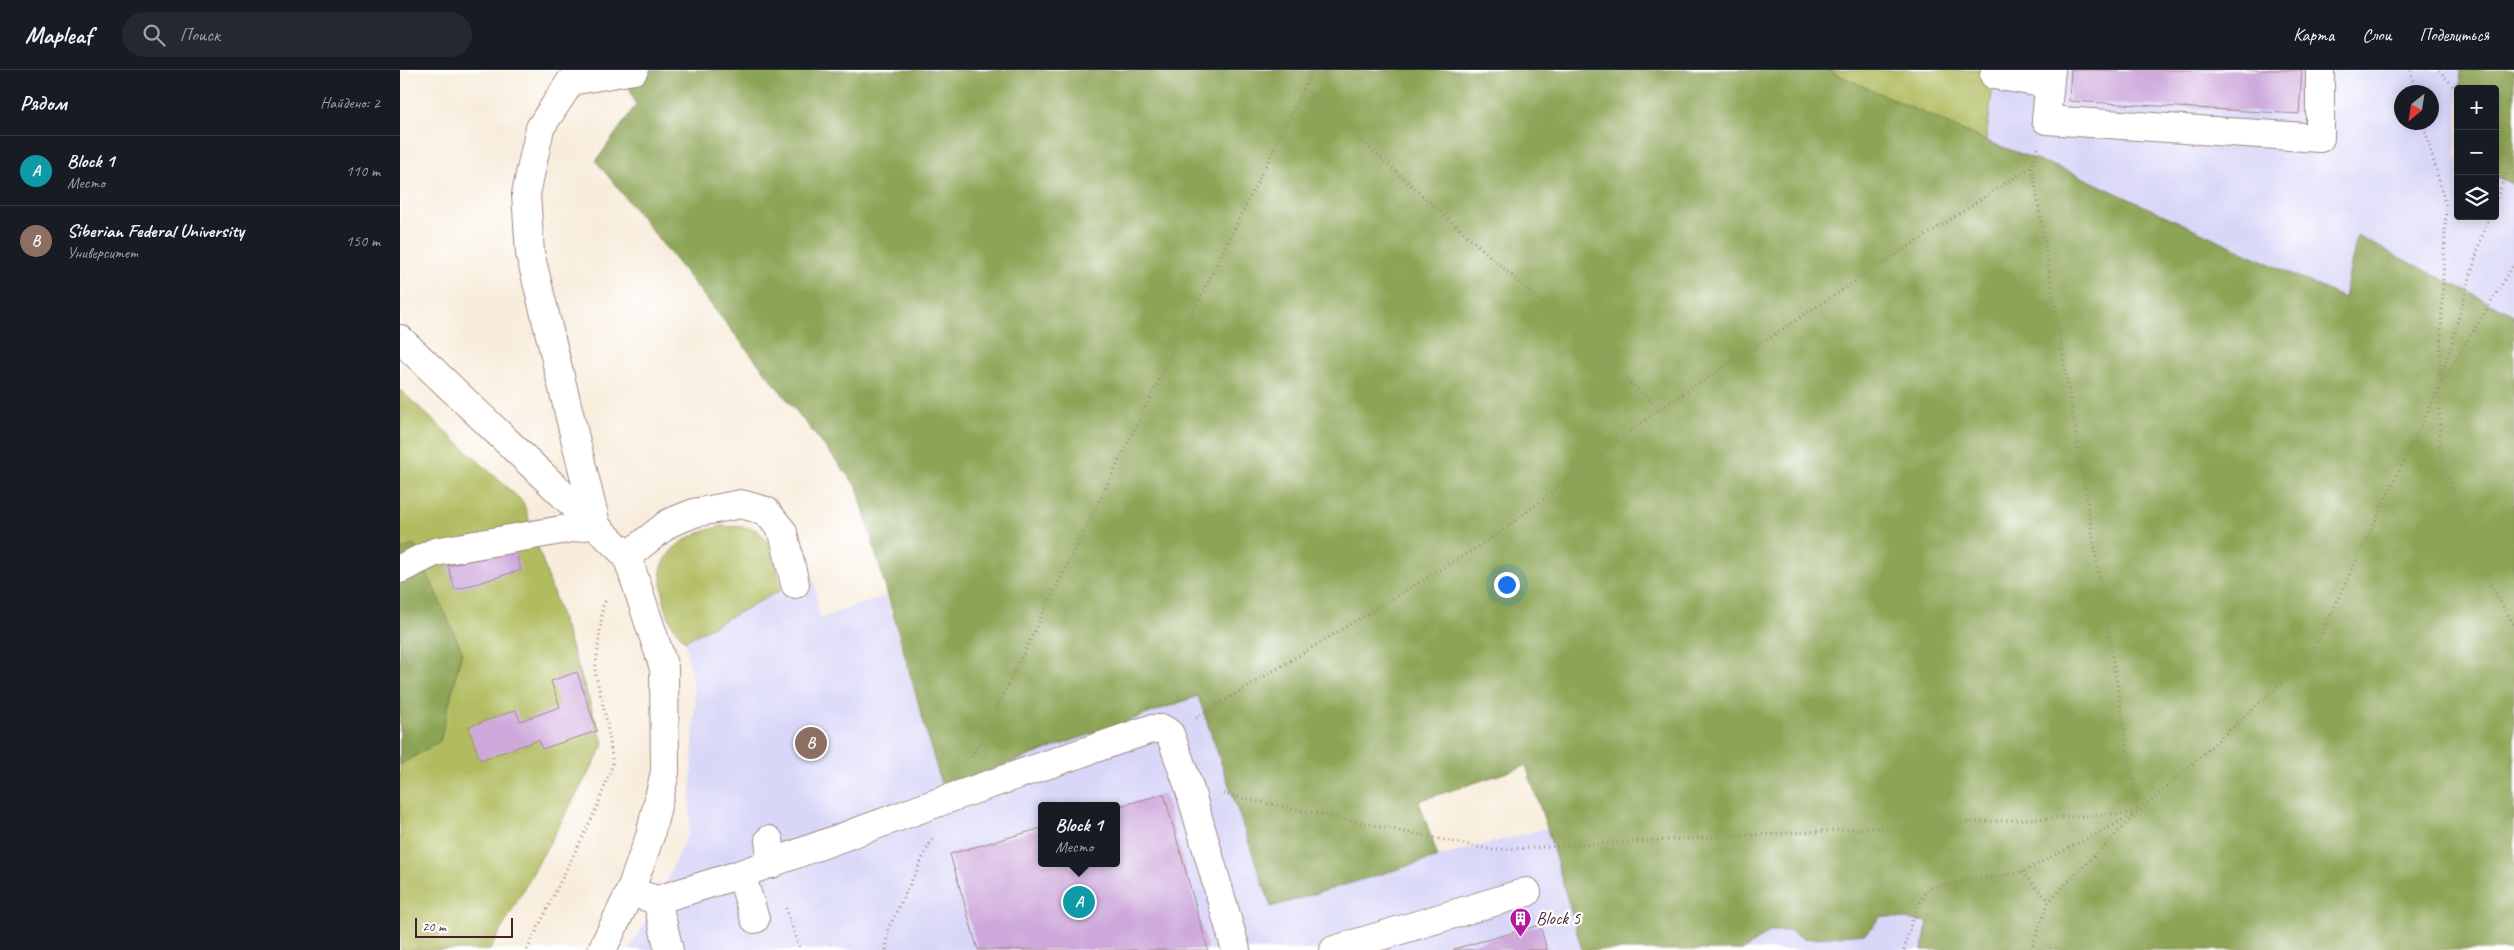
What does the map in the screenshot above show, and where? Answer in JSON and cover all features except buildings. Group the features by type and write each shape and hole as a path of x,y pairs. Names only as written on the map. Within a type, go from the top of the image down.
{"lane":[{"path":"596,524 529,243 526,194 540,128 570,75 634,70"},
{"path":"1994,75 2050,77 2046,120 2320,138 2320,70"},
{"path":"400,339 596,524 627,556 664,668 664,772 650,836 630,892 602,950"},
{"path":"627,556 669,512 694,513 741,504 766,511 782,532 795,584"},
{"path":"400,569 435,552 596,524"},
{"path":"630,892 657,900 741,874 770,852 953,797 1151,730 1163,729 1170,734 1189,787 1236,950"},
{"path":"741,874 755,918"},
{"path":"1334,950 1527,892"},
{"path":"657,900 669,950"}],"path":[{"path":"886,950 888,929 1313,70"},
{"path":"2410,70 2414,85"},
{"path":"2439,70 2454,87"},
{"path":"1303,88 1660,409"},
{"path":"2425,130 2446,207 2439,388 2440,452 2476,560 2514,624"},
{"path":"2499,140 2514,155 2499,193"},
{"path":"1170,734 1494,537 1660,409 2032,166 2138,813"},
{"path":"2439,388 2480,242 2488,220"},
{"path":"2031,950 2048,901 2138,813 2310,657 2439,388 2514,264"},
{"path":"527,950 598,805 613,763 606,718 595,672 603,606 627,556"},
{"path":"1189,787 1492,850 2138,813"},
{"path":"1904,950 1912,920 1927,888 2022,872 2138,813"},
{"path":"2022,872 2048,901"}],"shaded area":[{"path":"1827,70 2461,70 2460,85 2454,85 2454,220 2499,220 2499,178 2514,185 2514,315 2357,236 2345,298 2073,173 1986,141"},
{"path":"814,579 820,618 886,596 942,787 1198,696 1271,907 1438,857 1547,828 1582,950 629,950 657,900 689,832 695,698 685,641 781,590"},
{"path":"1881,916 1928,922 1922,950 1744,950 1770,931 1790,931 1804,939 1864,934 1870,930"}],"green space":[{"path":"623,70 1827,70 1986,141 2073,173 2344,298 2357,236 2514,315 2514,950 1922,950 1928,922 1881,916 1870,930 1864,934 1804,939 1790,931 1771,931 1744,950 1582,950 1547,828 1526,766 1419,801 1438,857 1271,907 1198,696 942,787 857,487 596,161 636,105"},
{"path":"1827,70 1995,70 1986,141"},
{"path":"2461,70 2514,70 2514,185 2499,178 2499,85 2460,85"},
{"path":"400,390 523,502 604,745 490,950 400,950"},
{"path":"722,526 750,528 760,533 773,556 781,590 685,641 676,630 667,613 661,570 665,560 677,545 703,531"},
{"path":"414,544 462,651 440,741 400,765 400,550"}],"place":[{"name":"Siberian Federal University","path":"811,743"},
{"name":"Block 1","path":"1079,902"},
{"name":"Block 5","path":"1520,937"}]}
